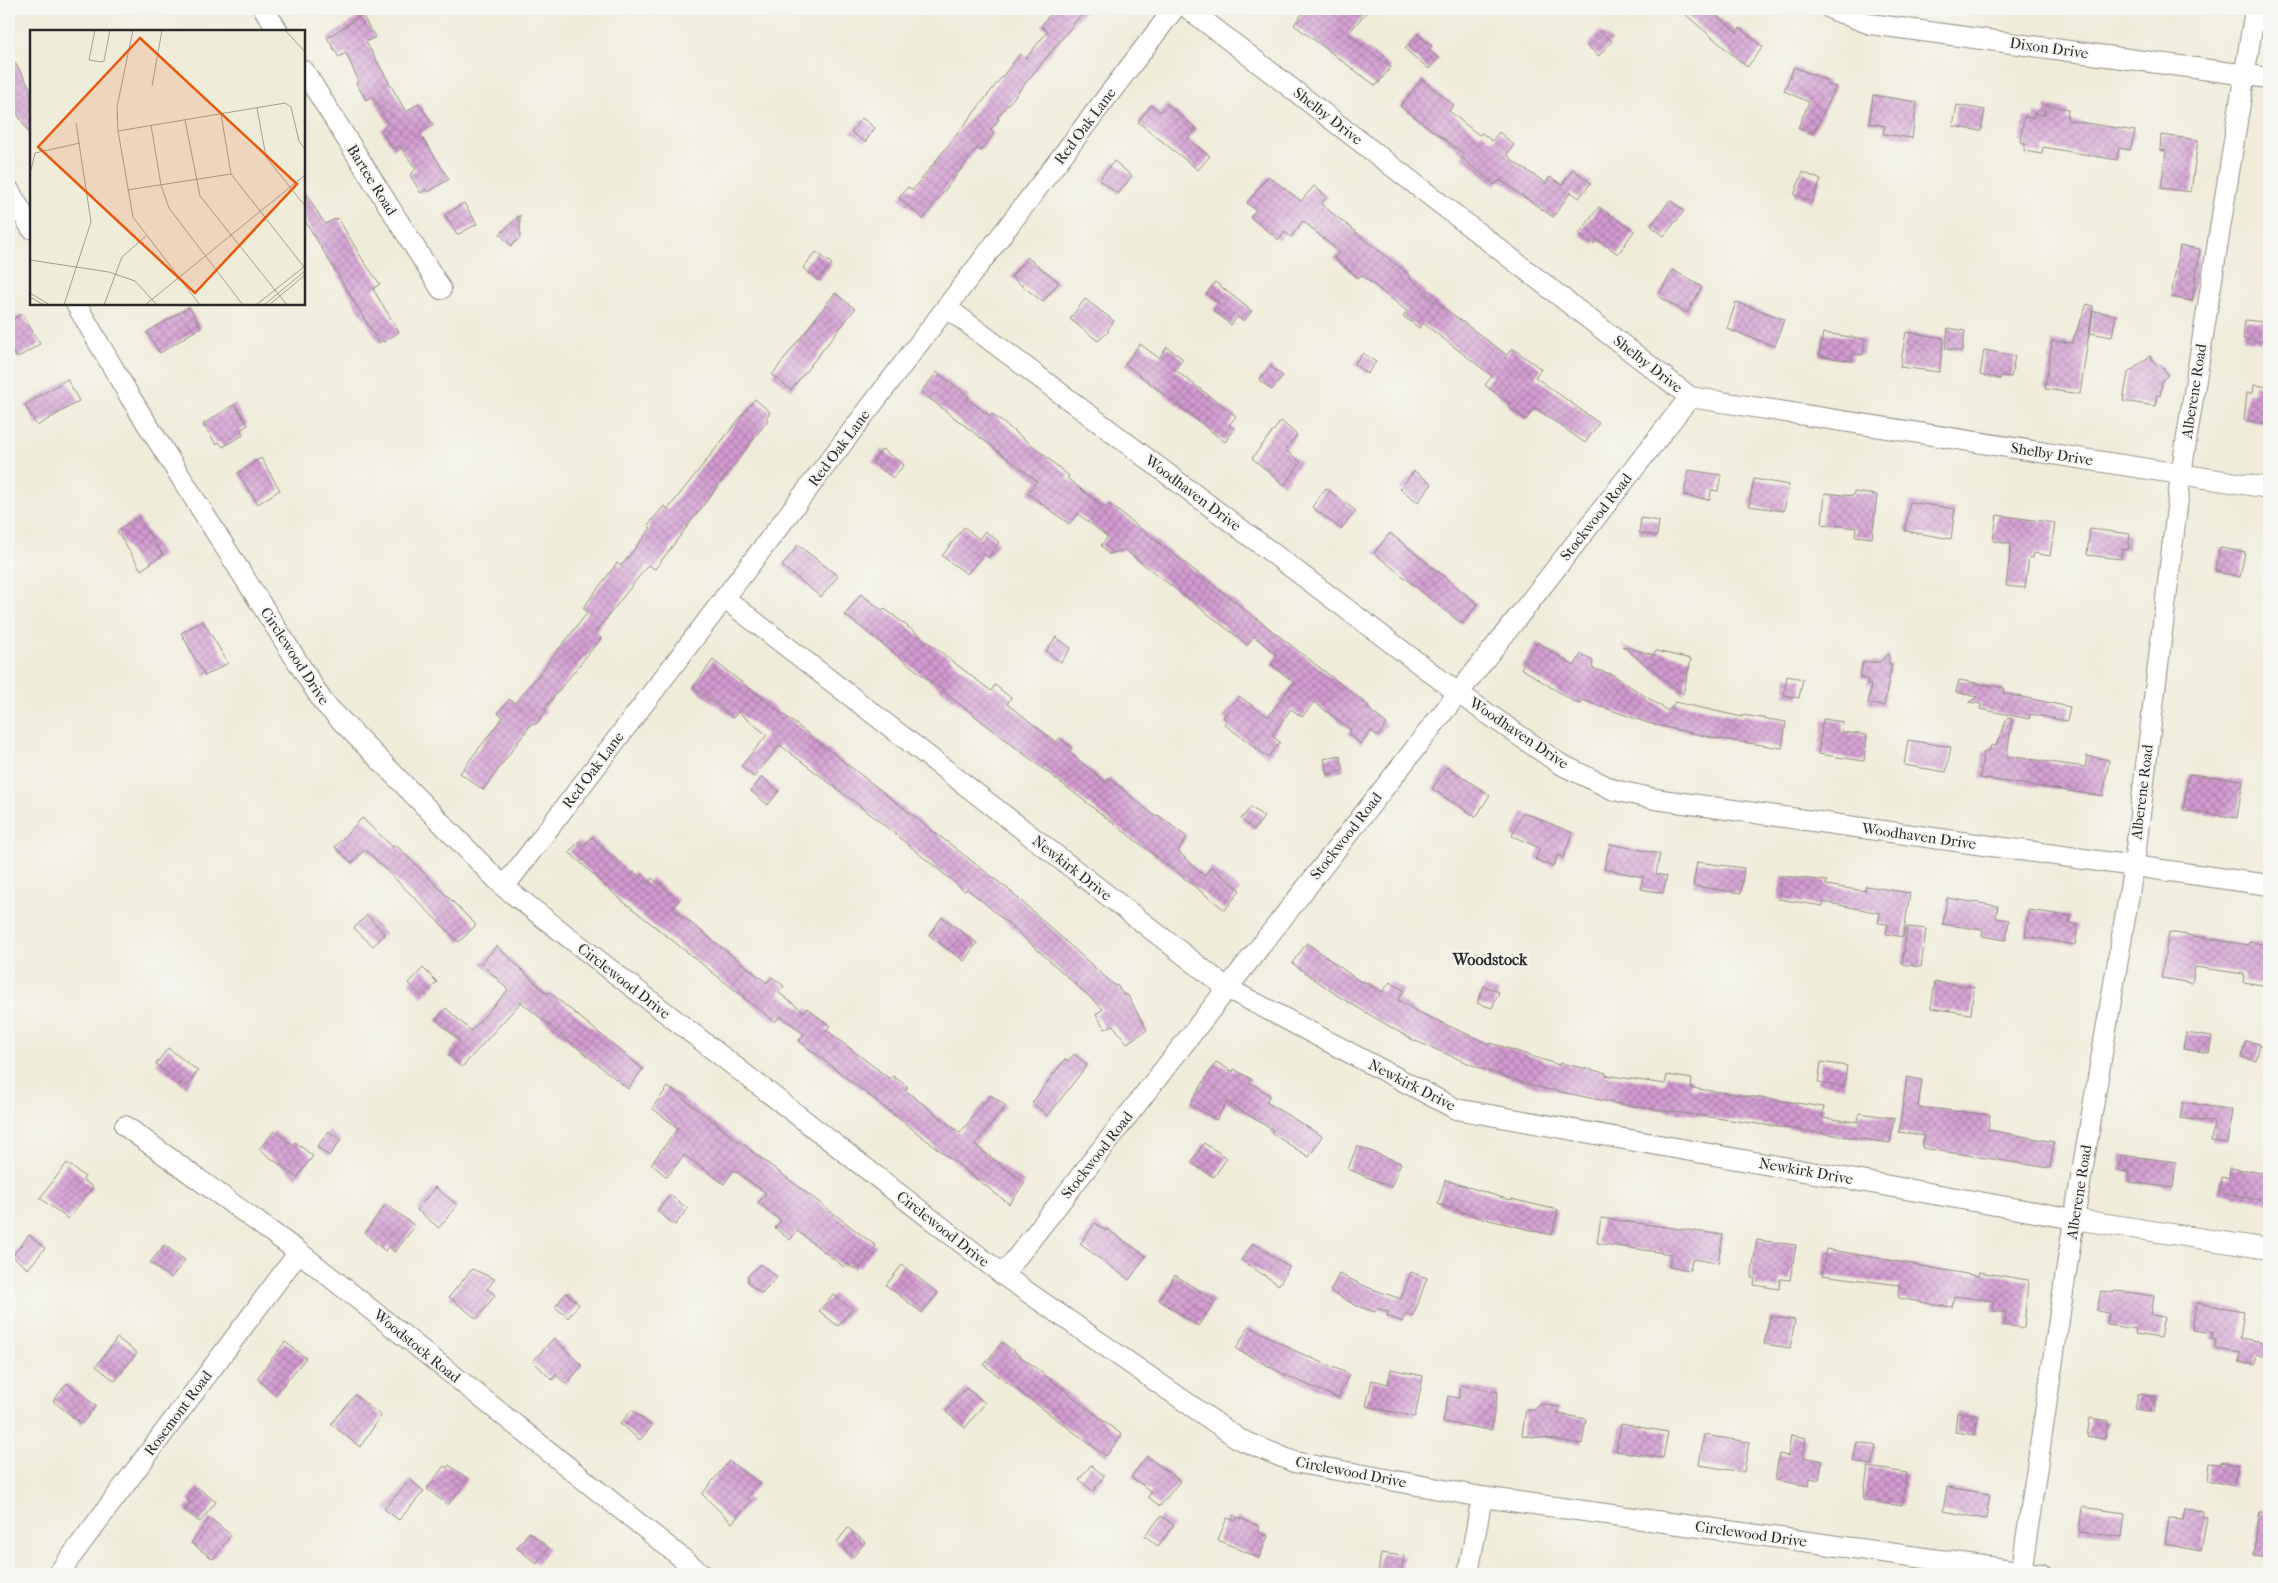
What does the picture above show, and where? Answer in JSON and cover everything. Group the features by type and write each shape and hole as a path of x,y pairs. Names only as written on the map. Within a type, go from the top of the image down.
{"street":[{"path":"264,9 277,30"},
{"name":"Red Oak Lane","path":"504,887 1174,9"},
{"name":"Shelby Drive","path":"1189,9 1690,397 2269,488"},
{"name":"Dixon Drive","path":"1831,9 1870,24 2269,78"},
{"name":"Alberene Road","path":"2028,1573 2074,1219 2134,865 2181,474 2255,9"},
{"name":"Bartee Road","path":"305,73 441,289"},
{"path":"9,190 30,226"},
{"name":"Circlewood Drive","path":"77,305 130,397 323,702 504,887 1002,1275 1239,1440 1294,1462 1482,1497 2028,1573"},
{"name":"Woodhaven Drive","path":"946,307 1458,693 1560,764 1614,790 1656,799 2269,885"},
{"name":"Stockwood Road","path":"1002,1275 1690,397"},
{"name":"Newkirk Drive","path":"724,598 1227,988 1456,1109 2074,1219 2269,1249"},
{"name":"Woodstock Road","path":"125,1126 299,1252 702,1574"},
{"name":"Rosemont Road","path":"58,1574 299,1252"},
{"path":"1468,1574 1482,1497"}],"building":[{"path":"1054,9 1086,9 997,118 999,119 990,130 994,133 981,151 977,148 923,219 899,198 908,187 913,190 1020,54 1026,58 1048,31 1041,26"},
{"path":"1306,9 1369,9 1348,34 1391,67 1376,86 1294,25"},
{"path":"1679,9 1708,9 1737,32 1740,28 1763,47 1747,67"},
{"path":"362,15 375,37 366,42 406,112 419,103 433,125 420,134 449,179 428,192 426,189 421,193 410,175 416,169 399,145 393,149 381,130 388,124 372,96 366,100 356,83 359,82 346,53 339,57 327,38"},
{"path":"1600,31 1612,41 1599,56 1587,46"},
{"path":"1417,34 1432,46 1429,50 1439,58 1429,69 1405,49"},
{"path":"9,53 30,87 30,135 9,99"},
{"path":"1794,67 1828,81 1827,84 1836,87 1813,134 1798,128 1809,102 1784,91"},
{"path":"1422,79 1454,105 1449,111 1479,135 1482,133 1492,141 1499,132 1514,145 1507,154 1514,162 1546,183 1550,177 1562,185 1573,169 1591,183 1579,198 1571,192 1553,217 1500,180 1495,185 1461,157 1464,154 1400,106"},
{"path":"1873,95 1917,102 1912,138 1883,134 1885,126 1869,123"},
{"path":"1167,104 1197,129 1188,139 1210,156 1198,170 1138,122 1151,105 1160,112"},
{"path":"1957,105 1985,110 1981,131 1953,126"},
{"path":"2046,105 2068,109 2067,120 2135,131 2130,150 2119,148 2117,160 2043,147 2042,154 2024,151 2025,143 2020,142 2024,117 2034,118 2034,113 2044,115"},
{"path":"862,118 875,128 865,142 851,132"},
{"path":"2161,135 2198,140 2191,192 2161,188 2166,151 2160,150"},
{"path":"1114,161 1132,176 1118,194 1099,180"},
{"path":"1803,172 1821,180 1812,202 1794,195"},
{"path":"1268,176 1301,201 1314,186 1327,197 1321,204 1409,275 1408,277 1426,291 1424,293 1507,355 1512,348 1541,369 1535,377 1599,423 1585,443 1535,408 1526,420 1508,407 1510,404 1485,385 1492,376 1423,323 1419,328 1403,316 1407,311 1361,275 1358,278 1334,258 1339,252 1303,221 1291,237 1285,232 1279,240 1250,217 1256,210 1247,203"},
{"path":"305,193 325,224 338,218 364,262 380,284 373,289 399,332 384,342 383,340 379,343 305,221"},
{"path":"1670,200 1684,211 1664,236 1651,226"},
{"path":"464,203 477,224 457,235 445,215"},
{"path":"1599,207 1634,231 1618,254 1597,239 1594,244 1579,234"},
{"path":"520,215 520,238 511,246 500,234"},
{"path":"2180,246 2200,249 2192,301 2171,297"},
{"path":"816,252 832,264 818,281 803,268"},
{"path":"1027,257 1059,282 1043,302 1011,277"},
{"path":"1673,270 1702,287 1687,313 1658,296"},
{"path":"1215,282 1252,311 1244,321 1237,317 1231,325 1213,310 1219,303 1206,294"},
{"path":"835,293 855,309 791,390 772,375"},
{"path":"1085,299 1114,321 1108,329 1109,331 1098,341 1070,319"},
{"path":"1736,302 1784,319 1775,346 1727,329"},
{"path":"2087,304 2093,306 2080,394 2045,389 2052,341 2072,343"},
{"path":"189,307 201,327 160,353 147,332"},
{"path":"2093,311 2116,315 2112,337 2090,333"},
{"path":"22,314 40,344 17,358 9,345 9,321"},
{"path":"2245,320 2264,322 2262,342 2243,339"},
{"path":"1948,328 1965,331 1962,351 1945,349"},
{"path":"1906,332 1944,338 1939,372 1900,367"},
{"path":"1823,333 1865,339 1863,355 1853,354 1852,361 1819,356"},
{"path":"1140,344 1159,358 1167,347 1183,359 1175,370 1236,416 1229,425 1235,429 1225,442 1125,364"},
{"path":"1984,350 2015,356 2011,377 2001,376 2000,379 1980,375"},
{"path":"1363,353 1376,362 1367,374 1354,364"},
{"path":"2150,356 2156,365 2160,364 2168,375 2162,381 2160,396 2157,395 2155,406 2123,401 2128,373"},
{"path":"1270,366 1283,376 1272,390 1259,380"},
{"path":"937,372 969,397 967,399 990,416 992,414 1033,446 1069,476 1067,478 1105,508 1109,504 1369,706 1367,708 1387,724 1378,736 1371,731 1361,744 1348,734 1351,730 1314,702 1302,717 1291,709 1272,736 1280,742 1268,757 1224,724 1227,720 1223,717 1239,696 1268,717 1294,682 1271,665 1277,655 1254,636 1248,645 1125,550 1108,554 1101,545 1108,537 1078,514 1069,524 1028,493 1037,481 921,392"},
{"path":"67,379 79,401 37,426 25,405"},
{"path":"2254,385 2269,387 2269,424 2244,420 2247,393 2253,393"},
{"path":"755,399 770,412 766,418 768,420 655,569 648,565 595,633 601,638 544,709 547,710 535,725 532,723 483,790 460,773 503,717 498,713 509,699 515,703 537,677 588,612 583,608 617,563 621,566 651,528 648,525 664,506 668,509"},
{"path":"235,404 248,425 240,430 243,435 223,447 219,442 216,444 203,424"},
{"path":"1281,421 1297,435 1285,450 1301,462 1284,485 1252,458"},
{"path":"882,449 904,465 893,478 872,462"},
{"path":"261,458 280,490 258,504 238,473"},
{"path":"1688,470 1721,475 1718,491 1711,490 1710,500 1684,495"},
{"path":"1414,471 1432,484 1418,502 1400,489"},
{"path":"1754,479 1789,485 1784,511 1749,506"},
{"path":"1326,488 1356,511 1341,529 1312,507"},
{"path":"1854,492 1877,495 1872,538 1855,536 1856,528 1822,524 1825,493 1853,496"},
{"path":"1910,502 1955,509 1951,539 1905,531"},
{"path":"1997,515 2055,523 2050,556 2034,553 2033,558 2029,557 2025,588 2006,586 2011,544 1993,541"},
{"path":"138,517 163,555 141,570 117,531"},
{"path":"1641,518 1659,521 1657,536 1639,533"},
{"path":"964,527 979,539 985,531 999,542 988,558 984,554 967,574 942,556"},
{"path":"2090,529 2130,534 2128,550 2122,549 2121,559 2087,555"},
{"path":"1390,533 1478,604 1462,624 1374,553"},
{"path":"798,545 838,576 821,597 782,566"},
{"path":"2220,548 2245,552 2240,577 2215,571"},
{"path":"861,594 883,611 885,609 991,691 995,685 1011,698 1007,704 1056,742 1060,738 1072,748 1069,752 1105,782 1109,778 1156,817 1158,815 1187,837 1178,851 1204,876 1211,867 1240,890 1225,910 845,615"},
{"path":"203,621 228,663 205,676 181,633"},
{"path":"1056,637 1071,648 1061,662 1046,651"},
{"path":"1537,642 1574,666 1581,654 1593,661 1592,668 1613,675 1668,711 1675,702 1742,717 1743,715 1786,722 1782,748 1714,738 1651,724 1582,700 1580,704 1521,668"},
{"path":"1622,646 1654,655 1656,651 1691,659 1683,694"},
{"path":"1889,654 1889,664 1892,664 1884,706 1868,704 1871,685 1867,684 1868,679 1860,678 1863,662 1880,662"},
{"path":"713,660 1009,890 1115,986 1117,985 1124,996 1127,994 1147,1030 1127,1043 1113,1025 1105,1029 1096,1014 1103,1009 981,900 967,889 965,891 870,814 780,745 754,777 741,766 767,735 738,712 733,718 693,687"},
{"path":"1787,676 1803,679 1799,698 1784,695"},
{"path":"1959,680 2004,688 2003,693 2070,707 2067,721 2030,714 2029,719 1980,709 1981,704 1969,702 1977,697 1956,692"},
{"path":"2007,718 2012,719 2007,756 2085,767 2087,756 2109,760 2103,796 1980,778 1983,753 1990,750 1991,745 1996,746"},
{"path":"1823,719 1843,722 1842,732 1867,735 1864,761 1818,754"},
{"path":"1908,740 1951,747 1946,772 1904,765"},
{"path":"1340,755 1344,770 1328,775 1324,759"},
{"path":"1447,767 1490,795 1476,817 1432,789"},
{"path":"2189,774 2243,780 2237,818 2183,810"},
{"path":"762,777 779,791 768,805 751,791"},
{"path":"1251,807 1264,817 1254,830 1241,819"},
{"path":"1523,812 1573,833 1563,858 1558,855 1553,867 1535,859 1540,848 1512,836"},
{"path":"362,818 393,847 396,845 476,925 459,942 365,849 352,863 335,847"},
{"path":"592,837 632,875 634,872 647,884 652,878 679,900 673,909 767,983 772,977 784,986 779,993 804,1012 807,1008 830,1026 826,1030 890,1079 893,1076 908,1087 905,1090 960,1133 991,1095 1006,1106 975,1145 1025,1183 1009,1204 799,1041 804,1034 780,1016 775,1022 619,898 569,852 579,841 584,845"},
{"path":"1610,844 1660,854 1656,874 1667,876 1663,893 1641,889 1643,877 1604,869"},
{"path":"1697,862 1744,868 1741,893 1693,886"},
{"path":"1781,876 1827,881 1826,885 1865,891 1866,886 1910,893 1903,937 1886,934 1888,924 1878,923 1880,913 1823,902 1823,906 1778,899"},
{"path":"1947,898 1998,906 1996,918 2009,920 2006,940 1982,936 1983,930 1943,924"},
{"path":"2029,910 2070,916 2069,923 2078,925 2075,945 2025,936"},
{"path":"367,915 385,934 373,946 354,928"},
{"path":"942,917 977,943 964,961 929,935"},
{"path":"1907,927 1926,929 1921,967 1902,964"},
{"path":"2169,932 2248,945 2249,942 2269,945 2269,986 2243,982 2244,974 2195,967 2192,983 2161,978"},
{"path":"1307,943 1362,983 1363,981 1382,992 1390,982 1404,990 1398,1000 1416,1011 1491,1045 1491,1043 1559,1065 1560,1063 1606,1073 1605,1075 1665,1084 1667,1075 1692,1079 1691,1088 1824,1107 1822,1118 1858,1122 1859,1113 1894,1118 1890,1143 1619,1104 1537,1087 1482,1069 1411,1039 1338,996 1292,963"},
{"path":"497,946 547,994 549,992 643,1069 628,1089 521,1002 462,1067 448,1055 460,1041 436,1020 446,1008 471,1031 508,990 481,963"},
{"path":"423,968 437,982 422,997 409,983"},
{"path":"1935,982 1974,987 1971,1014 1931,1008"},
{"path":"1484,986 1499,992 1492,1008 1477,1003"},
{"path":"2186,1033 2212,1037 2209,1053 2183,1049"},
{"path":"2246,1041 2260,1044 2256,1061 2241,1057"},
{"path":"168,1048 198,1071 186,1087 156,1064"},
{"path":"1074,1054 1087,1065 1048,1116 1032,1103 1065,1059 1068,1061"},
{"path":"1216,1062 1233,1072 1234,1069 1251,1079 1249,1082 1270,1095 1266,1102 1322,1136 1309,1157 1271,1133 1273,1130 1227,1102 1216,1120 1190,1104"},
{"path":"1821,1062 1847,1066 1844,1087 1818,1083"},
{"path":"1907,1077 1922,1080 1918,1107 1990,1115 1988,1130 2054,1142 2050,1168 1922,1148 1924,1136 1899,1132"},
{"path":"668,1087 876,1246 860,1267 857,1265 854,1269 847,1263 844,1267 797,1231 790,1240 775,1228 781,1221 758,1203 766,1193 734,1170 724,1184 684,1155 667,1177 651,1164 678,1128 652,1108"},
{"path":"2183,1102 2232,1110 2227,1143 2211,1141 2214,1122 2180,1118"},
{"path":"274,1131 293,1145 295,1142 313,1156 297,1178 259,1149"},
{"path":"329,1131 341,1140 329,1156 317,1147"},
{"path":"1204,1143 1227,1158 1214,1177 1191,1163"},
{"path":"1357,1146 1401,1163 1391,1187 1348,1169"},
{"path":"2121,1155 2176,1162 2173,1188 2129,1182 2130,1172 2119,1171"},
{"path":"67,1163 85,1177 83,1180 93,1187 68,1219 40,1198"},
{"path":"2230,1168 2269,1174 2269,1202 2219,1193 2221,1177 2229,1178"},
{"path":"1445,1180 1510,1200 1558,1210 1552,1235 1481,1218 1438,1204"},
{"path":"435,1187 457,1205 439,1228 417,1210"},
{"path":"670,1195 688,1209 675,1225 657,1211"},
{"path":"386,1204 415,1226 395,1252 388,1246 385,1251 365,1233"},
{"path":"1601,1218 1723,1235 1718,1263 1692,1259 1690,1270 1669,1267 1671,1254 1597,1243"},
{"path":"1095,1223 1146,1256 1129,1280 1080,1244"},
{"path":"29,1235 45,1248 28,1269 12,1256"},
{"path":"1757,1240 1796,1245 1790,1280 1780,1279 1779,1289 1754,1285 1755,1278 1751,1278"},
{"path":"1253,1243 1289,1267 1279,1285 1241,1260"},
{"path":"164,1245 185,1260 171,1278 150,1263"},
{"path":"1826,1249 1978,1276 1979,1272 2028,1280 2024,1328 2004,1325 2006,1312 1992,1311 1994,1301 1954,1296 1952,1307 1936,1305 1899,1298 1899,1285 1822,1275"},
{"path":"760,1264 777,1277 762,1294 748,1283 748,1276"},
{"path":"902,1265 938,1293 922,1313 886,1285"},
{"path":"472,1269 495,1279 487,1289 495,1295 477,1319 449,1297"},
{"path":"1411,1272 1427,1278 1413,1317 1405,1314 1403,1322 1387,1316 1388,1312 1377,1308 1375,1312 1357,1306 1330,1291 1339,1274 1367,1287 1401,1299"},
{"path":"1175,1275 1215,1301 1198,1326 1159,1300"},
{"path":"2101,1291 2154,1296 2151,1315 2164,1317 2160,1338 2135,1334 2136,1329 2107,1325 2109,1313 2097,1311"},
{"path":"566,1293 579,1304 568,1318 555,1307"},
{"path":"833,1294 852,1309 838,1326 819,1311"},
{"path":"2196,1303 2244,1311 2240,1338 2269,1343 2269,1357 2257,1355 2255,1365 2239,1362 2241,1353 2215,1349 2216,1340 2211,1339 2213,1333 2192,1330"},
{"path":"1770,1316 1795,1320 1790,1348 1764,1344"},
{"path":"1249,1326 1293,1350 1349,1374 1338,1398 1287,1376 1236,1349"},
{"path":"117,1338 137,1353 115,1381 96,1366"},
{"path":"554,1338 582,1366 566,1384 556,1375 552,1380 533,1361"},
{"path":"285,1342 306,1358 275,1395 257,1378"},
{"path":"1002,1342 1122,1435 1106,1456 984,1365"},
{"path":"1391,1369 1423,1376 1415,1417 1366,1406 1372,1380 1388,1384"},
{"path":"67,1383 96,1406 82,1424 53,1401"},
{"path":"1461,1385 1498,1392 1491,1430 1443,1422 1448,1396 1459,1398"},
{"path":"966,1388 985,1403 965,1428 946,1412"},
{"path":"2138,1394 2157,1397 2154,1412 2135,1409"},
{"path":"355,1395 381,1416 360,1447 331,1424"},
{"path":"1541,1404 1559,1407 1558,1414 1586,1419 1582,1444 1522,1435 1526,1409 1534,1410"},
{"path":"632,1410 652,1426 640,1440 620,1424"},
{"path":"1957,1412 1978,1415 1975,1435 1955,1432"},
{"path":"2090,1418 2108,1421 2105,1439 2087,1436"},
{"path":"1621,1424 1668,1432 1663,1458 1616,1451"},
{"path":"1704,1435 1749,1442 1744,1472 1699,1465"},
{"path":"1791,1435 1806,1438 1803,1457 1822,1461 1819,1480 1810,1478 1809,1486 1775,1480 1779,1454 1788,1456"},
{"path":"1857,1442 1876,1445 1872,1465 1853,1461"},
{"path":"1147,1456 1180,1481 1160,1506 1148,1497 1152,1492 1131,1477"},
{"path":"729,1461 760,1483 747,1498 751,1501 732,1523 702,1494"},
{"path":"2220,1462 2238,1465 2234,1486 2207,1480 2209,1463 2220,1464"},
{"path":"449,1465 468,1479 448,1505 427,1489 444,1466 447,1468"},
{"path":"1091,1465 1104,1476 1093,1491 1079,1480"},
{"path":"1868,1467 1907,1473 1902,1506 1863,1500"},
{"path":"410,1480 424,1491 399,1520 384,1509"},
{"path":"197,1487 216,1502 200,1522 184,1510 191,1502 188,1500"},
{"path":"1947,1487 1990,1494 1986,1519 1943,1511"},
{"path":"2082,1507 2125,1513 2122,1537 2079,1532"},
{"path":"2185,1509 2202,1511 2201,1517 2207,1517 2201,1551 2165,1544 2169,1519 2183,1520"},
{"path":"2260,1512 2269,1513 2269,1558 2253,1556"},
{"path":"1161,1516 1174,1525 1158,1546 1145,1536"},
{"path":"1238,1517 1260,1527 1258,1532 1268,1536 1259,1558 1218,1540 1227,1518 1236,1521"},
{"path":"210,1518 231,1535 213,1559 191,1543"},
{"path":"848,1528 865,1542 853,1557 836,1543"},
{"path":"529,1532 549,1548 537,1564 517,1548"},
{"path":"1381,1553 1404,1556 1401,1574 1378,1574"}],"district":[{"name":"Woodstock","path":"1490,959"}]}
